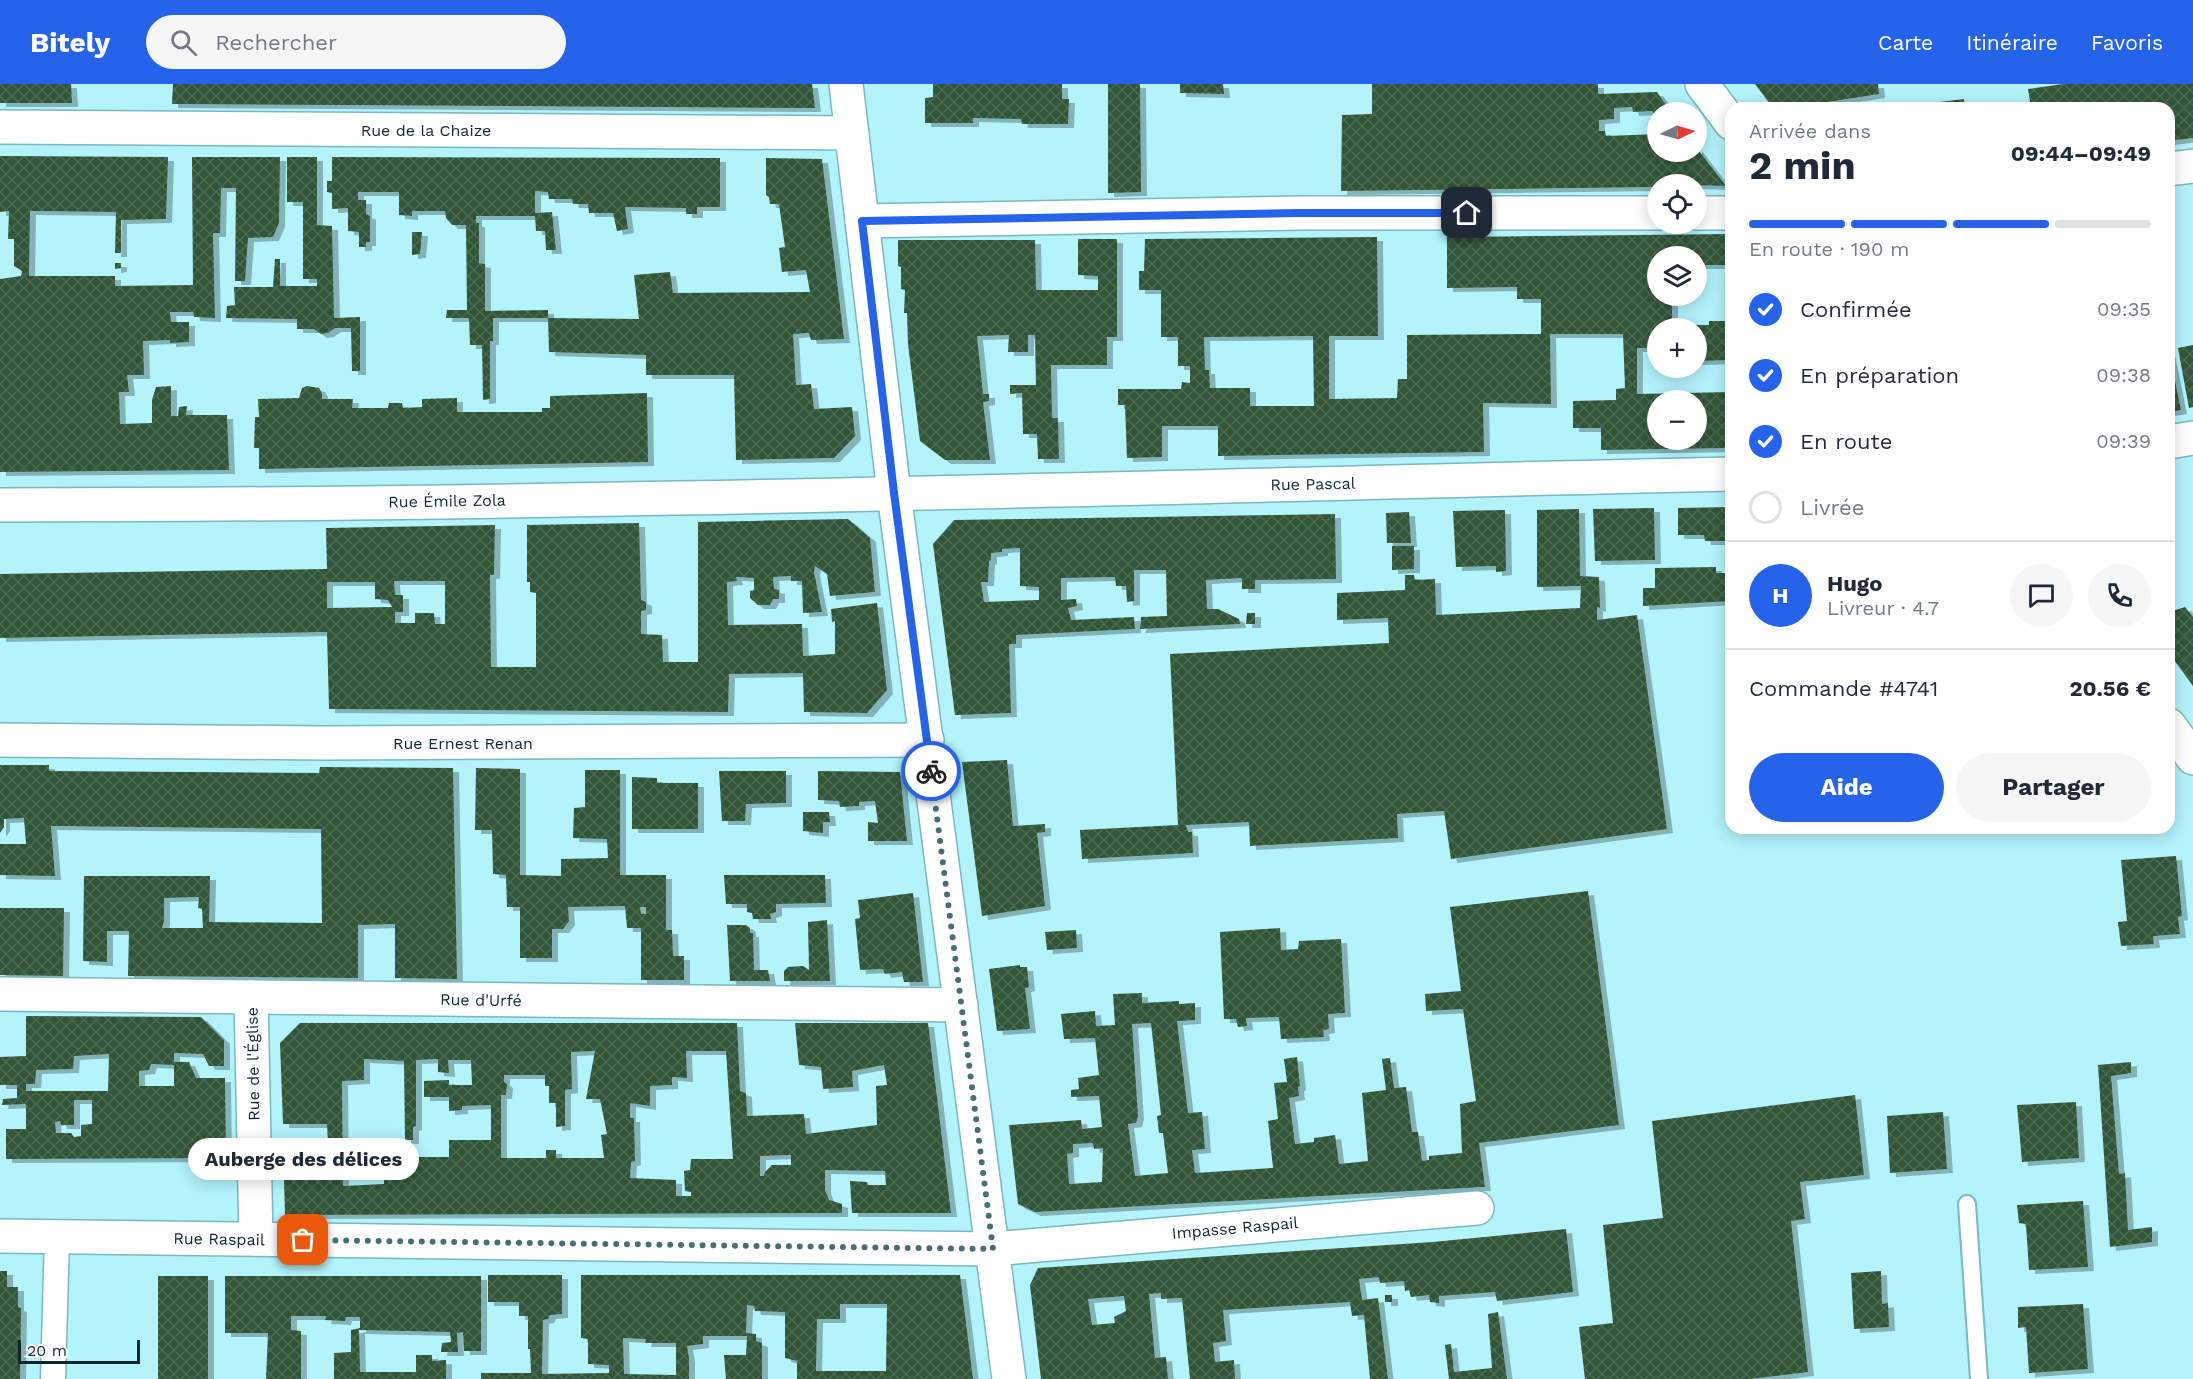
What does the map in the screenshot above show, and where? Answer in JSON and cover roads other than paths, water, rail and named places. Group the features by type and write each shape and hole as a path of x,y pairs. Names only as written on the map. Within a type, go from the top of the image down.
{"street":[{"path":"846,84 894,493 1009,1379"},
{"path":"1702,84 1725,115"},
{"name":"Rue de la Chaize","path":"0,127 852,133"},
{"path":"2175,169 2193,166"},
{"path":"862,221 1300,213 1647,213"},
{"path":"1707,213 1725,213"},
{"path":"2175,441 2193,438"},
{"name":"Rue Pascal","path":"894,493 1725,474"},
{"name":"Rue Émile Zola","path":"0,505 232,505 894,493"},
{"path":"2175,733 2193,758"},
{"name":"Rue Ernest Renan","path":"0,740 323,743 927,740"},
{"name":"Rue d'Urfé","path":"0,994 961,1005"},
{"name":"Rue de l'Église","path":"251,997 256,1239"},
{"name":"Impasse Raspail","path":"993,1249 1477,1208"},
{"name":"Rue Raspail","path":"0,1236 993,1249"},
{"path":"53,1379 57,1236"}],"lane":[{"path":"1967,1204 1979,1379"}],"place":[{"name":"Auberge des délices","path":"303,1240"}]}
